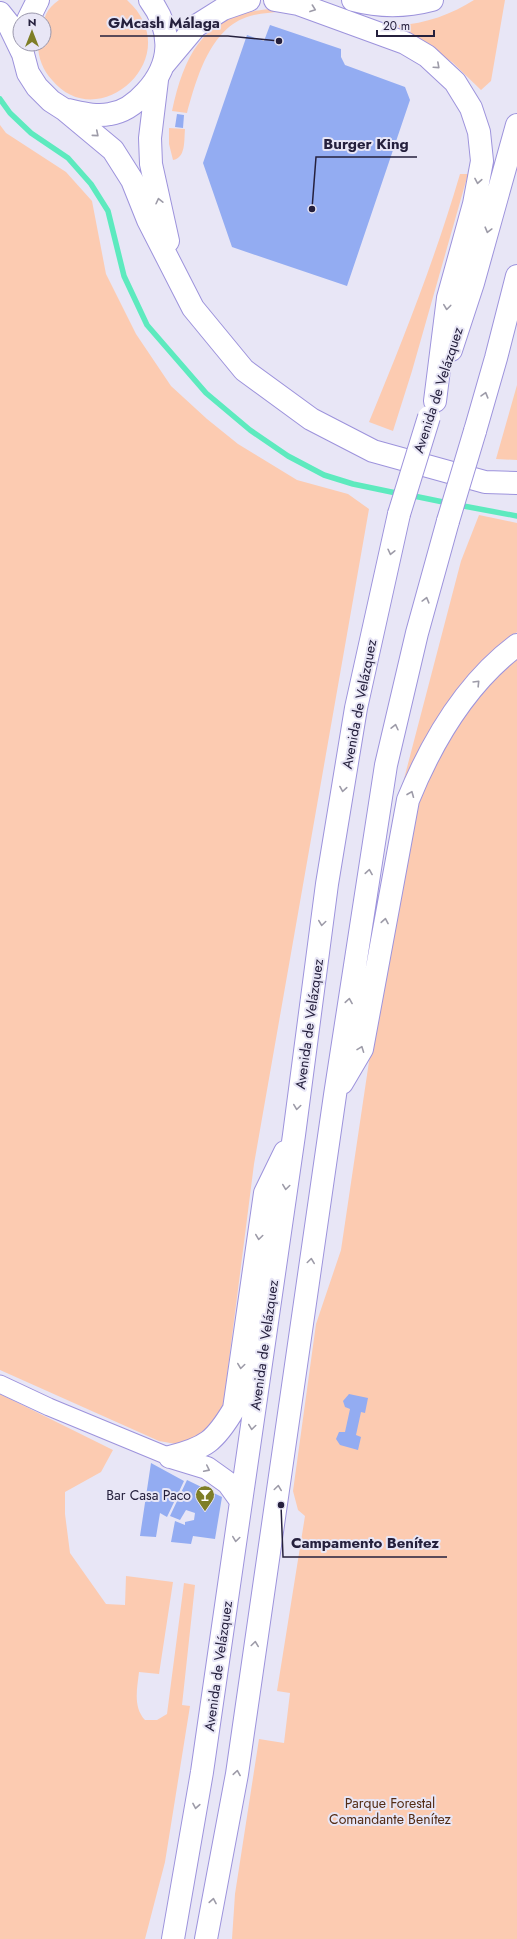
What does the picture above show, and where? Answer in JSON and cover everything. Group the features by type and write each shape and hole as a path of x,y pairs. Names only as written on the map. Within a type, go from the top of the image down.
{"main road":[{"path":"32,12 38,0"},
{"path":"150,0 160,14 167,40 150,138 151,164 173,266"},
{"path":"65,110 96,116 112,114 137,103 196,26 223,9 249,0"},
{"path":"275,0 298,4 405,43 427,56 455,82 471,108 479,132 482,160 474,204 448,298 432,409"},
{"path":"353,0 370,5 412,5 432,0"},
{"path":"0,13 12,30"},
{"path":"24,52 28,73 37,88 51,101 65,110 113,150 132,180 148,220 173,266 193,308 244,370 311,419 372,451 485,482 517,483"},
{"name":"Avenida de Velázquez","path":"172,1939 202,1772 294,1135 328,884 356,708 399,514 473,283 517,125"},
{"path":"206,1939 236,1774 335,1095 386,765 417,632 496,358 517,276"},
{"path":"496,358 517,324"},
{"path":"335,1095 362,1049 408,800 423,763 443,728 470,690 505,654 517,645"},
{"path":"170,1457 204,1446 221,1432 234,1409 265,1193 294,1135"},
{"path":"170,1457 207,1468 228,1483 241,1501"}],"street":[{"path":"0,1384 170,1457"}],"green space":[{"path":"59,0 127,0 144,22 148,44 143,65 130,82 113,95 92,99 71,95 52,80 42,64 39,52 52,52 52,12 48,12"},
{"path":"474,0 505,0 491,81 481,90 452,62 400,31 399,25 419,23 447,14"},
{"path":"272,9 281,11 254,15 239,20 227,29 217,40 208,54 201,69 187,113 172,111 184,70 192,53 202,39 215,27 230,18 249,12"},
{"path":"0,125 6,133 66,172 92,201 106,274 136,334 171,386 207,419 238,444 297,480 348,494 369,509 254,1164 223,1407 217,1424 187,1446 159,1441 0,1370"},
{"path":"169,128 185,129 184,148 180,156 173,160 169,144"},
{"path":"460,174 468,174 412,371 393,431 369,422 418,299"},
{"path":"517,385 517,460 496,459"},
{"path":"479,515 517,523 517,632 481,666 419,750 404,779 461,561"},
{"name":"Parque Forestal Comandante Benítez","path":"517,658 517,1939 232,1939 235,1894 259,1739 284,1743 290,1693 277,1691 305,1516 298,1510 293,1491 316,1324 341,1250 378,1001 420,790 447,738 476,698"},
{"path":"0,1394 113,1450 101,1472 65,1492 65,1514 70,1553 106,1604 125,1605 126,1576 173,1582 159,1674 139,1672 137,1704 141,1715 145,1720 157,1720 167,1714 184,1583 195,1585 182,1705 190,1706 165,1862 145,1939 0,1939"}],"building":[{"path":"270,25 341,49 341,57 345,65 405,87 410,100 347,286 232,247 203,163 247,35 264,41"},
{"path":"177,114 184,115 183,128 175,127"},
{"path":"349,1394 368,1398 365,1413 361,1412 356,1435 361,1437 358,1450 340,1445 336,1439 339,1432 345,1432 350,1409 345,1407 343,1401"},
{"path":"151,1463 184,1481 167,1517 160,1513 156,1537 140,1536"},
{"name":"Bar Casa Paco","path":"187,1480 222,1497 215,1539 193,1536 191,1544 171,1542 175,1521 185,1525 185,1522 194,1520 195,1513 186,1510 180,1520 170,1516"}],"waterway":[{"path":"0,99 10,113 31,133 68,158 91,184 108,211 124,276 147,325 206,393 250,430 288,456 324,475 353,484 401,494"},
{"path":"409,495 448,503"},
{"path":"458,505 517,516"}],"place":[{"name":"GMcash Málaga","path":"279,41"},
{"name":"Burger King","path":"312,209"},
{"name":"Campamento Benítez","path":"281,1505"},
{"name":"Bar Casa Paco","path":"205,1512"}]}
